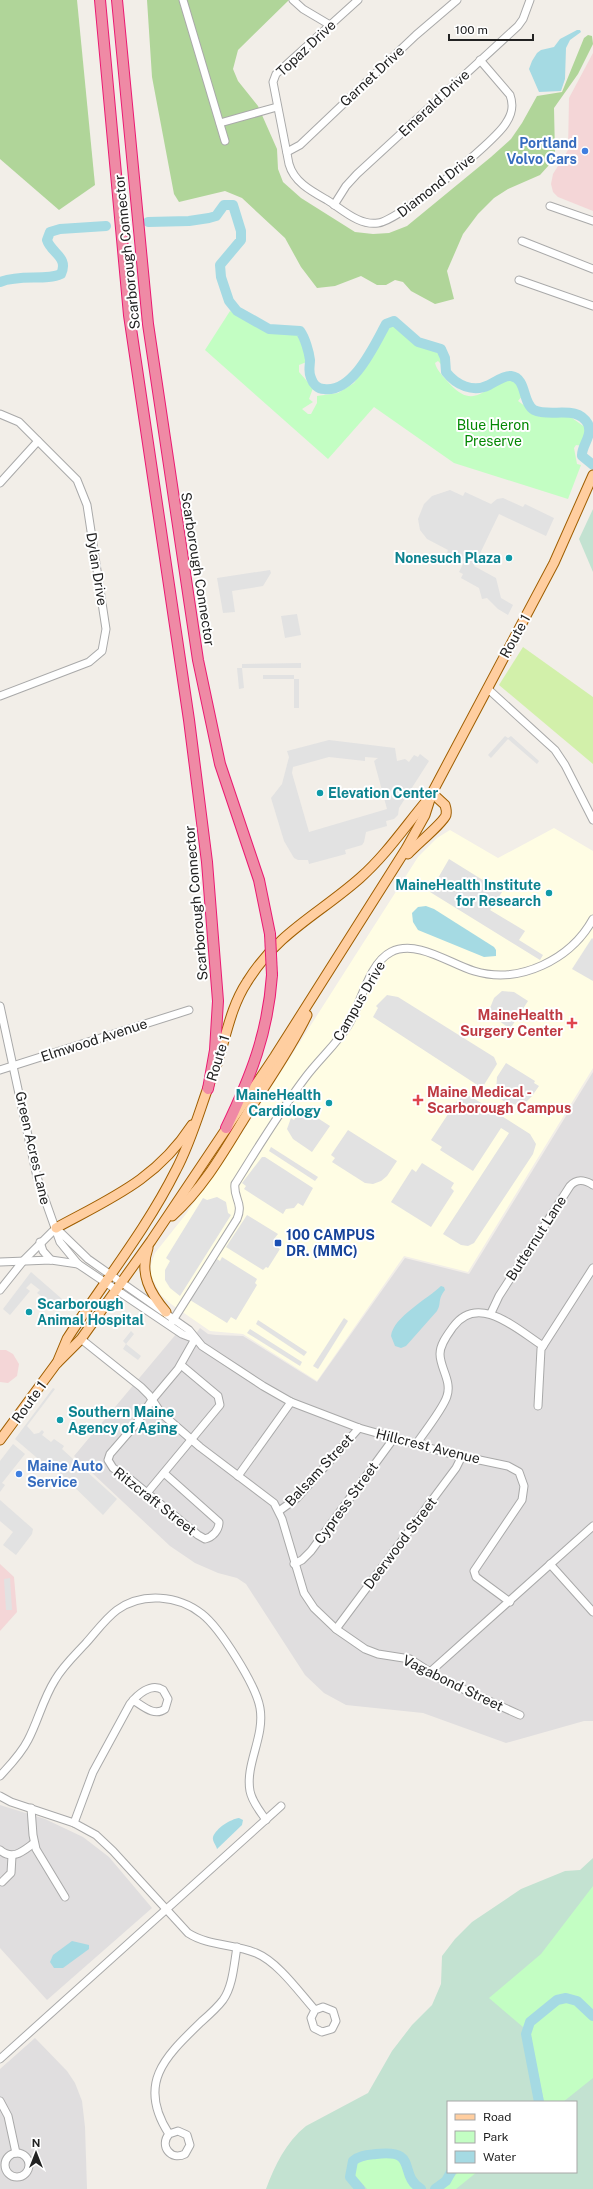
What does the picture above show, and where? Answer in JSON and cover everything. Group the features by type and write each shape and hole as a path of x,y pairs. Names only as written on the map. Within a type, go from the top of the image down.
{"highway":[{"name":"Scarborough Connector","path":"100,0 113,150 134,350 189,720 207,862 218,1000 214,1050 208,1089"},
{"name":"Scarborough Connector","path":"117,0 148,324 198,660 220,764 259,880 270,934 272,975 268,1014 260,1046 248,1080 226,1128"}],"main road":[{"name":"Route 1","path":"0,1440 56,1364 80,1339 151,1241 275,1056 419,828 432,793 554,563 593,476"},
{"name":"Route 1","path":"56,1364 67,1339 108,1279 176,1171 188,1147 202,1108 235,1003 254,971 289,932 338,896 371,868 397,839 432,793"},
{"path":"390,875 419,841 444,819 447,810 445,805 432,793"},
{"path":"160,1227 188,1201 205,1179 291,1046 329,970"},
{"path":"56,1228 129,1188 157,1168 182,1141 202,1108"},
{"path":"151,1241 145,1260 146,1279 152,1294 170,1318"}],"street":[{"path":"183,0 225,141"},
{"path":"293,0 303,9 330,25"},
{"name":"Topaz Drive","path":"287,152 273,82 276,74 358,0"},
{"name":"Garnet Drive","path":"287,152 300,145 416,34 457,0"},
{"name":"Emerald Drive","path":"334,205 346,186 357,174 518,26 523,19 530,0"},
{"name":"Diamond Drive","path":"287,152 290,169 298,180 334,205 363,222 378,224 387,221 490,141 506,124 511,114 512,101 510,95 480,60"},
{"path":"220,123 277,107"},
{"path":"550,206 593,221"},
{"path":"522,241 593,269"},
{"path":"519,280 593,306"},
{"name":"Dylan Drive","path":"0,414 19,422 77,480 87,505 102,595 106,637 102,651 89,662 0,696"},
{"path":"0,483 38,441"},
{"path":"487,688 555,750 565,765 593,820"},
{"name":"Campus Drive","path":"170,1318 239,1216 240,1204 235,1190 235,1184 303,1081 344,1032 354,1015 375,968 385,956 396,950 411,948 477,972 496,974 521,972 543,965 561,955 585,933 593,919"},
{"name":"Green Acres Lane","path":"0,1006 37,1177 47,1209 63,1247 78,1264 119,1286"},
{"name":"Elmwood Avenue","path":"0,1070 189,1010"},
{"name":"Butternut Lane","path":"491,1314 498,1296 570,1186 581,1180 593,1185"},
{"path":"0,1290 40,1242 56,1228"},
{"name":"Green Acres Lane","path":"56,1228 108,1279"},
{"path":"40,1242 43,1251 51,1260"},
{"path":"0,1262 51,1260 78,1264"},
{"path":"538,1406 539,1359 543,1346 593,1268"},
{"name":"Hillcrest Avenue","path":"119,1286 170,1318"},
{"name":"Hillcrest Avenue","path":"119,1286 170,1318 182,1334 195,1339 215,1356 292,1402 359,1428 462,1456 508,1466 519,1472 524,1482 524,1494 520,1504 474,1571 476,1577 510,1602"},
{"path":"416,1444 448,1394 448,1382 440,1354 447,1336 462,1317 474,1313 491,1314 543,1346"},
{"name":"Vagabond Street","path":"80,1339 137,1384 152,1400 161,1413 192,1440 269,1499 279,1511 301,1587 310,1602 336,1629 365,1649 378,1654 405,1658 430,1672 520,1715"},
{"path":"152,1400 181,1365 195,1339"},
{"path":"147,1493 218,1409 220,1401 216,1394 181,1365"},
{"name":"Ritzcraft Street","path":"152,1400 136,1424 110,1454 108,1460 113,1468 203,1538 207,1539 213,1536 219,1527 219,1522 164,1473"},
{"path":"238,1476 292,1402"},
{"name":"Balsam Street","path":"279,1511 297,1498 359,1428"},
{"name":"Cypress Street","path":"294,1564 302,1560 311,1551 394,1438"},
{"name":"Deerwood Street","path":"336,1629 456,1468 462,1456"},
{"path":"430,1672 510,1602 593,1526"},
{"path":"550,1564 593,1612"},
{"path":"0,1776 28,1741 47,1695 60,1672 105,1621 120,1608 136,1601 151,1598 171,1599 193,1608 208,1620 255,1690 260,1709 261,1724 251,1775 250,1791 255,1804 266,1820"},
{"path":"74,1823 93,1772 133,1700 145,1691 154,1687 163,1690 168,1698 165,1709 157,1712 149,1711 133,1700"},
{"path":"0,1796 11,1802 74,1823 103,1841 182,1928 196,1938 255,1952 269,1960 315,2010"},
{"path":"0,2059 281,1806"},
{"path":"31,1808 34,1842 39,1854 65,1897"},
{"path":"0,1850 7,1855 12,1856 20,1853 34,1842"},
{"path":"2,1882 11,1873 12,1856"},
{"path":"169,2134 161,2120 155,2098 156,2083 160,2069 174,2049 224,1999 230,1985 237,1947"},
{"path":"0,2101 8,2116 16,2153"}],"shaded area":[{"path":"593,53 593,211 558,197 553,192 551,184 553,174 568,150 569,98"},
{"path":"450,490 463,496 465,492 491,504 497,499 503,498 523,507 525,504 554,518 546,536 499,514 474,566 496,578 501,598 513,605 508,615 498,609 487,598 482,599 479,588 461,578 463,574 459,572 464,562 447,553 448,550 427,539 420,530 418,519 424,504 432,496"},
{"path":"270,570 271,573 263,586 232,591 235,612 223,613 217,578"},
{"path":"297,614 301,635 285,638 281,616"},
{"path":"301,663 301,668 242,668 242,664"},
{"path":"237,668 242,668 244,688 239,689"},
{"path":"263,675 294,675 294,679 263,679"},
{"path":"294,679 299,679 299,708 294,708"},
{"path":"505,736 508,738 511,736 539,761 537,764 508,739 491,758 488,755"},
{"path":"329,740 395,748 397,761 405,759 409,762 414,755 418,757 420,754 429,761 399,808 398,815 394,819 386,821 387,826 366,832 362,845 345,850 346,854 309,864 308,860 298,860 294,858 284,841 271,798 282,784 289,757 287,751","holes":["329,757 365,761 365,757 378,758 374,761 387,809 309,832 292,773 293,767"]},
{"name":"Maine Medical - Scarborough Campus","path":"554,828 593,851 593,1068 468,1272 404,1256 317,1381 243,1334 210,1331 171,1304 161,1295 151,1276 151,1264 155,1253 186,1214 242,1133 418,857 437,838 450,830 498,858"},
{"path":"449,859 502,892 490,910 525,931 519,940 543,955 540,960 430,892"},
{"path":"592,938 593,939 593,981 572,969"},
{"path":"502,991 514,992 528,1001 510,1029 494,1017 490,1008 494,998"},
{"path":"387,995 398,997 494,1057 497,1064 482,1088 373,1017 378,1008 376,1006"},
{"path":"506,1063 535,1081 534,1083 539,1086 525,1103 518,1105 508,1103 502,1100 496,1092 497,1077"},
{"path":"593,1072 593,1721 584,1721 506,1743 423,1713 346,1705 324,1693 305,1675 246,1584 237,1578 218,1573 195,1563 170,1546 74,1456 177,1333 190,1342 200,1328 208,1334 243,1336 317,1382 405,1258 469,1274"},
{"path":"470,1096 530,1134 536,1144 533,1154 474,1243 468,1246 461,1245 443,1234 509,1133 501,1128 473,1171 440,1150 442,1147 431,1140 456,1102 461,1098"},
{"path":"302,1108 330,1126 312,1152 293,1139 287,1129 291,1118 294,1120"},
{"path":"348,1130 397,1161 387,1176 381,1181 373,1184 365,1183 332,1162 335,1158 331,1155"},
{"path":"271,1147 318,1177 315,1181 269,1151"},
{"path":"262,1157 265,1157 313,1188 303,1206 298,1203 294,1208 286,1209 283,1214 244,1189 246,1186 242,1183"},
{"path":"422,1163 454,1183 451,1188 454,1191 431,1227 391,1202 412,1169 416,1172"},
{"path":"217,1197 226,1202 228,1213 231,1215 180,1296 170,1288 165,1280 165,1270 170,1261 166,1258 203,1198 207,1200"},
{"path":"247,1215 278,1234 274,1239 275,1246 280,1249 268,1268 266,1267 263,1270 226,1247"},
{"path":"222,1257 257,1279 255,1283 257,1285 236,1320 231,1317 227,1323 190,1300 217,1259 220,1261"},
{"path":"31,1272 62,1299 60,1303 55,1306 37,1293 40,1290 31,1283 26,1288 30,1291 10,1315 3,1309"},
{"path":"344,1318 348,1321 318,1369 313,1366"},
{"path":"258,1320 307,1352 304,1356 256,1324"},
{"path":"250,1329 302,1362 300,1366 247,1333"},
{"path":"131,1331 134,1334 126,1344 123,1341"},
{"path":"126,1344 141,1356 138,1360 123,1349"},
{"path":"0,1350 6,1350 13,1354 19,1364 17,1376 8,1383 0,1382"},
{"path":"53,1388 55,1389 27,1426 34,1434 39,1433 42,1430 44,1432 42,1435 51,1442 54,1439 64,1446 62,1449 117,1499 103,1515 59,1472 50,1469 15,1439"},
{"path":"13,1444 25,1454 2,1483 5,1485 0,1492 0,1461"},
{"path":"0,1500 33,1529 32,1534 16,1555 3,1545 13,1532 0,1521"},
{"path":"0,1564 14,1577 17,1612 0,1631"},
{"path":"10,1578 12,1610 6,1610 4,1579"},
{"path":"0,1805 45,1819 83,1837 109,1857 152,1908 47,2000 0,1948"},
{"path":"35,2038 67,2071 75,2083 82,2101 85,2127 87,2189 0,2189 0,2069"}],"green space":[{"path":"0,0 77,0 95,185 59,210 0,159"},
{"path":"147,0 289,0 238,50 233,69 238,81 258,106 277,149 278,169 283,182 301,198 355,232 373,234 389,233 407,226 491,157 511,139 537,96 562,92 584,38 588,35 592,36 593,44 578,74 554,108 555,154 550,164 540,175 508,189 494,198 478,214 463,234 447,271 454,299 435,304 411,291 403,282 395,280 386,285 377,285 361,276 335,286 317,288 301,267 285,238 242,198 225,191 179,202 174,194 152,77"},
{"name":"Blue Heron Preserve","path":"230,311 273,333 296,332 309,361 299,365 299,372 313,388 309,399 313,402 302,409 308,414 311,414 317,403 317,396 338,393 354,383 381,342 385,330 390,326 398,328 413,344 441,355 441,364 438,361 435,363 437,369 459,392 467,396 481,394 496,385 514,380 523,395 518,401 540,417 557,414 568,415 586,428 587,433 584,437 583,446 576,445 574,448 577,464 581,465 568,499 454,463 374,407 328,459 205,350"},
{"path":"593,509 593,572 579,539"},
{"path":"523,647 593,697 593,764 499,685"},
{"path":"593,1858 593,2189 266,2189 282,2154 299,2132 306,2126 368,2093 392,2051 412,2025 432,2005 441,1984 442,1956 455,1939 472,1922 521,1889 565,1871 580,1870"},
{"path":"593,1886 593,2078 564,2101 544,2101 530,2033 489,1998 541,1954"},
{"path":"391,2157 398,2159 414,2189 367,2189 356,2177 353,2168 356,2164 364,2160"},
{"path":"457,2173 476,2173 456,2189 444,2189"}],"water":[{"path":"577,30 580,30 581,32 570,40 566,48 565,79 561,91 539,92 529,69 532,61 541,50 554,47 560,39"},
{"path":"426,906 434,909 494,947 496,950 496,956 484,957 418,930 413,922 412,913 418,907"},
{"path":"441,1286 444,1287 445,1290 441,1296 437,1311 406,1346 401,1348 395,1346 391,1336 393,1329 398,1322 412,1308"},
{"path":"239,1818 243,1820 242,1825 217,1849 213,1837 217,1830 224,1824"},
{"path":"72,1941 89,1945 89,1949 63,1968 54,1968 50,1962 53,1955"}],"waterway":[{"path":"148,222 189,221 209,218 216,216 224,205 233,205 241,231 241,240 220,265 221,277 229,301 237,311 269,329 300,331 309,353 310,376 316,386 324,389 334,388 344,384 353,376 369,355 386,324 394,321 418,342 441,349 445,358 446,372 460,384 471,388 477,388 511,376 520,381 530,407 534,410 548,413 571,413 577,414 583,418 588,424 589,433 583,448 582,456 593,465"},
{"path":"0,282 16,278 48,277 61,274 63,263 47,240 50,232 60,229 106,226"},
{"path":"539,2101 526,2034 530,2022 557,2000 566,1998 577,2001 593,2016"},
{"path":"360,2189 350,2177 353,2161 364,2156 390,2153 398,2155 403,2159 414,2183 421,2189"},
{"path":"435,2189 446,2181 450,2173"}],"place":[{"name":"Portland Volvo Cars","path":"585,151"},
{"name":"Nonesuch Plaza","path":"509,558"},
{"name":"Elevation Center","path":"320,793"},
{"name":"MaineHealth Institute for Research","path":"549,893"},
{"name":"MaineHealth Surgery Center","path":"572,1023"},
{"name":"Maine Medical - Scarborough Campus","path":"418,1100"},
{"name":"MaineHealth Cardiology","path":"329,1103"},
{"name":"100 CAMPUS DR. (MMC)","path":"278,1243"},
{"name":"Scarborough Animal Hospital","path":"29,1312"},
{"name":"Southern Maine Agency of Aging","path":"60,1420"},
{"name":"Maine Auto Service","path":"19,1474"}]}
